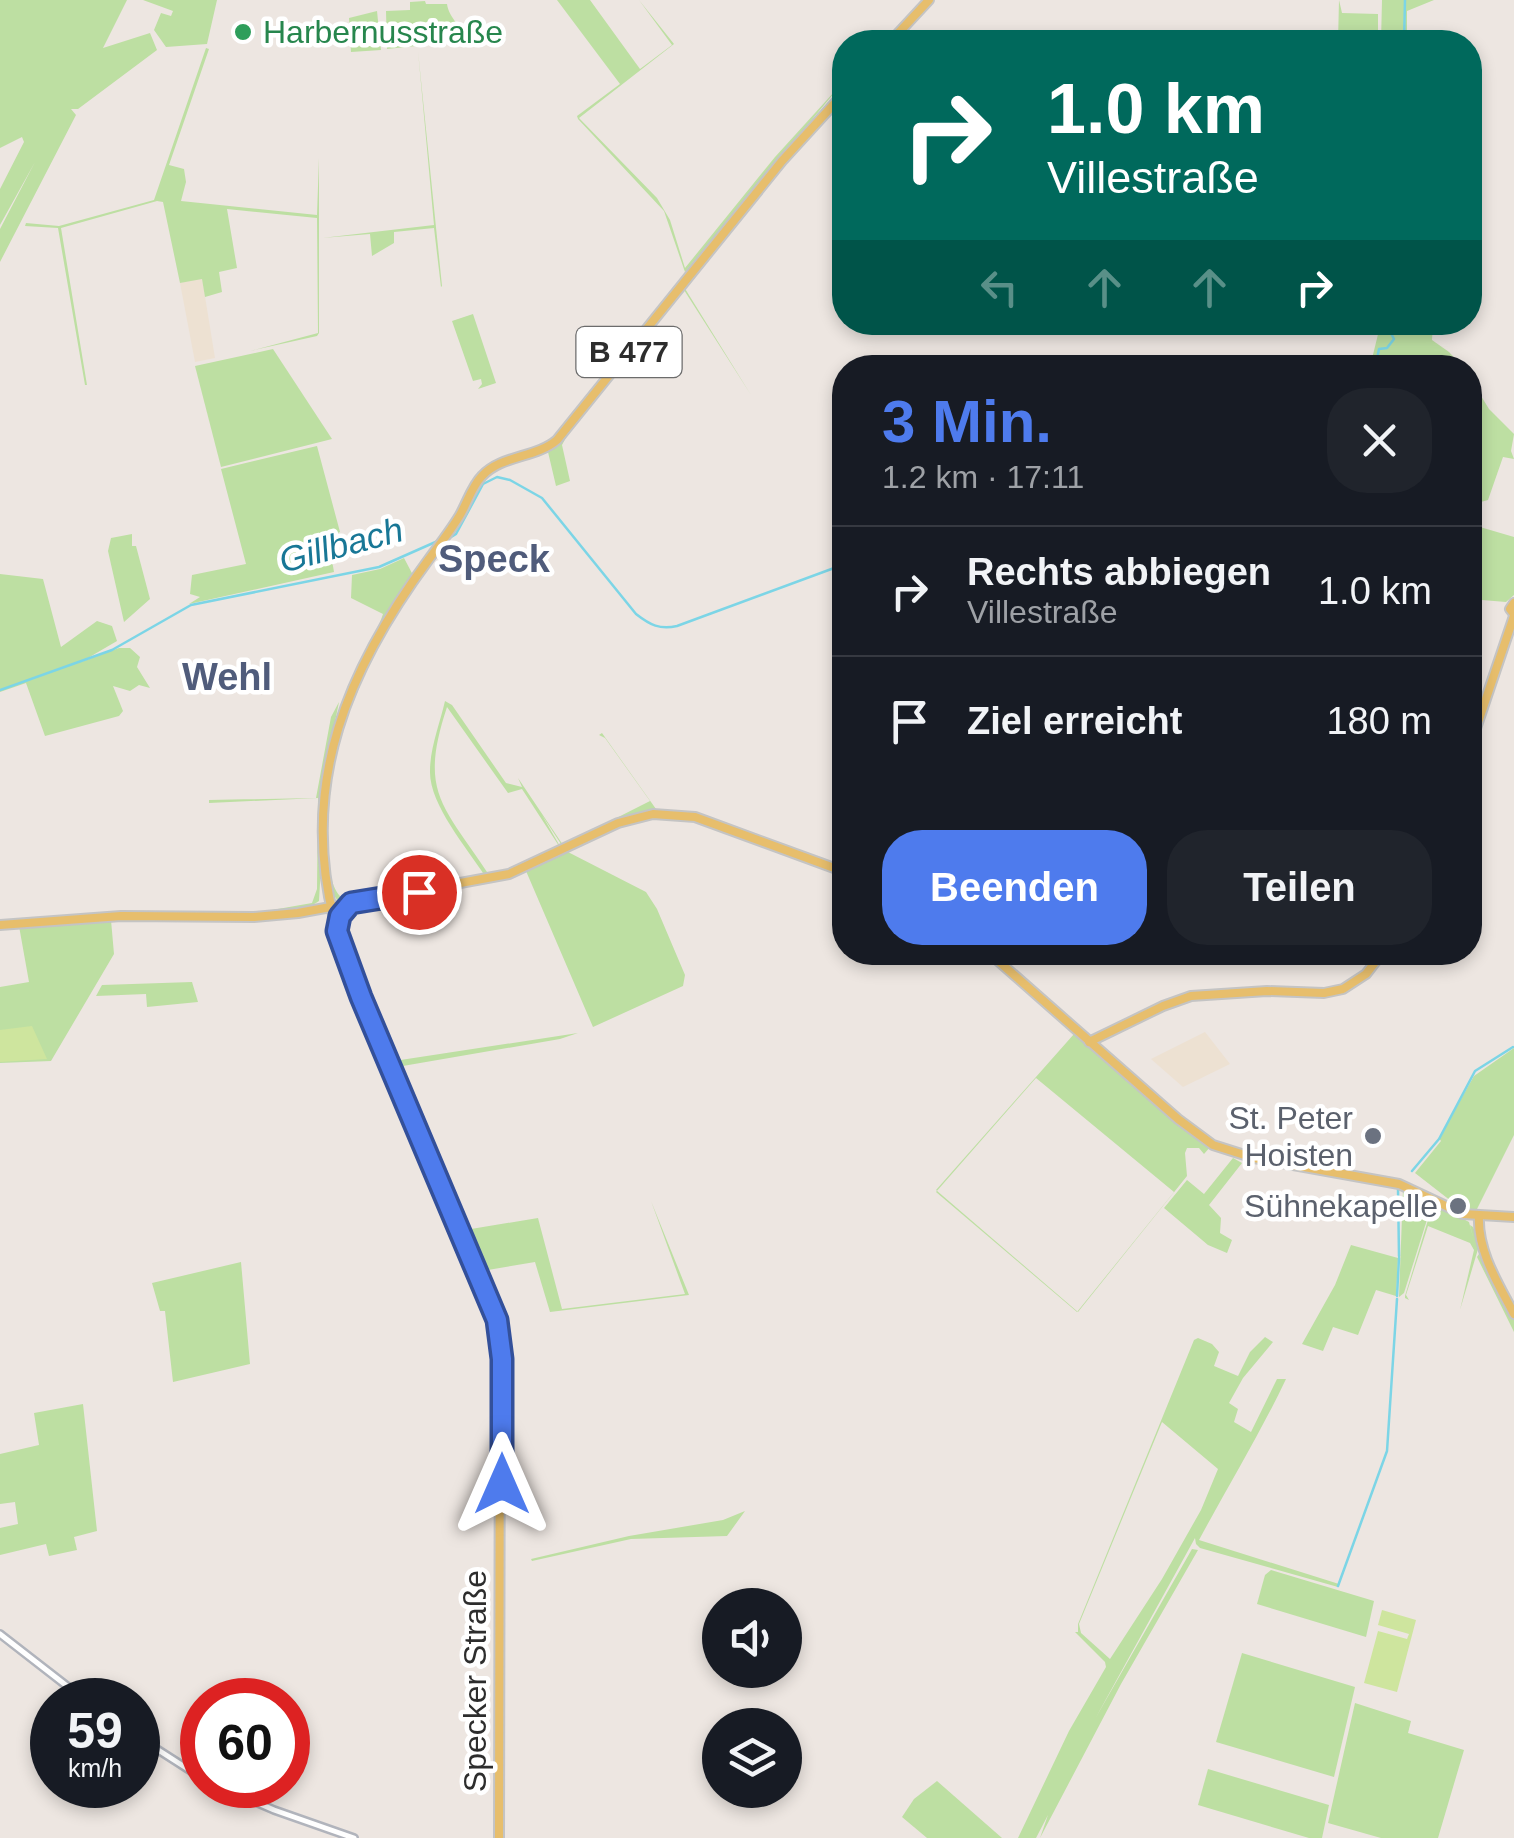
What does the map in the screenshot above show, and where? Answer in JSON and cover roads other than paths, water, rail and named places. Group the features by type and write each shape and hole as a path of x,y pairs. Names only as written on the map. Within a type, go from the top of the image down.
{"main road":[{"path":"901,30 929,0"},
{"name":"Specker Straße","path":"498,1838 502,1359 498,1326 490,1298 356,986 337,931 325,872 324,800 335,736 357,674 392,612 410,592 482,476 500,464 554,443 770,176 832,107"},
{"path":"1482,710 1514,615 1510,608 1514,603"},
{"path":"0,924 121,916 264,917 310,911 515,872 607,828 653,814 682,815 709,822 832,867"},
{"path":"310,911 322,898 325,872"},
{"path":"337,931 340,916 351,903"},
{"path":"1003,965 1189,1128 1213,1144 1254,1158 1400,1184 1459,1212 1479,1233 1514,1314"},
{"path":"1090,1042 1191,996 1276,991 1324,993 1343,988 1373,965"},
{"path":"1459,1212 1514,1217"},
{"path":"1479,1216 1479,1233"}],"street":[{"path":"0,1634 57,1678"},
{"path":"269,1808 354,1838"}],"waterway":[{"name":"Gillbach","path":"1404,30 1405,0"},
{"name":"Gillbach","path":"1378,355 1379,349 1387,348 1394,339 1392,335"},
{"name":"Gillbach","path":"448,539 456,534 483,484 497,477 510,480 542,498 636,614 660,627 677,626 832,569"},
{"name":"Gillbach","path":"0,690 112,650 191,605 379,567 440,540"},
{"path":"1412,1171 1439,1139 1475,1071 1513,1047"},
{"path":"1398,1188 1399,1256"},
{"path":"1397,1296 1399,1258"},
{"path":"1338,1586 1387,1451 1397,1299"}],"place":[{"name":"Harbernusstraße","path":"243,32"},
{"name":"St. Peter Hoisten","path":"1373,1136"},
{"name":"Sühnekapelle","path":"1458,1206"}],"district":[{"name":"Speck","path":"494,559"},
{"name":"Wehl","path":"227,677"}]}
